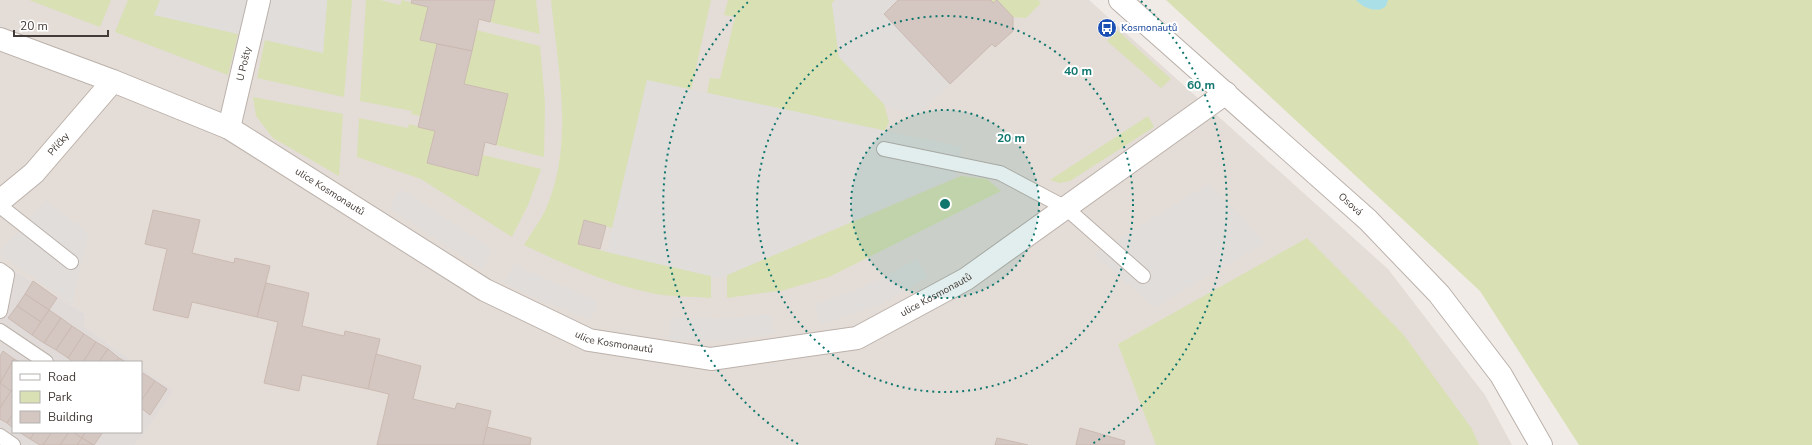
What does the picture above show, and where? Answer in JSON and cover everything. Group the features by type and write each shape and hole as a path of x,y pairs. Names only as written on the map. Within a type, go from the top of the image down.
{"street":[{"name":"U Pošty","path":"229,128 259,0"},
{"name":"Osová","path":"1120,0 1368,220 1439,294 1501,375 1541,445"},
{"name":"ulice Kosmonautů","path":"0,39 113,81 229,128 479,286 589,340 711,359 857,338 966,279 1226,93"},
{"name":"Příčky","path":"0,201 34,173 113,81"}],"lane":[{"path":"884,149 1000,173 1066,208 1143,276"},
{"path":"0,206 71,262"},
{"path":"0,270 7,275 0,310"},
{"path":"0,331 45,361"},
{"path":"0,436 13,445"}],"shaded area":[{"path":"0,0 1089,0 1388,269 1485,395 1512,445 135,445 172,391 142,369 142,361 132,361 84,326 86,314 0,262"},
{"path":"160,0 327,0 323,53 154,15"},
{"path":"835,0 898,0 884,14 950,84 916,116 884,104 839,57 832,3"},
{"path":"647,80 962,147 955,177 720,278 607,252"},
{"path":"1209,184 1265,243 1154,307 1094,254"},
{"path":"400,189 491,249 483,269 390,208"},
{"path":"46,201 88,233 72,304 0,254 0,252"},
{"path":"917,259 928,277 881,304 821,325 815,305 868,285"},
{"path":"0,262 86,314 84,326 132,361 12,361 12,433 142,433 142,369 173,391 135,445 0,445"},
{"path":"515,265 598,301 591,319 545,302 504,282"},
{"path":"771,314 774,334 722,341 669,339 671,318 721,319"}],"green space":[{"path":"29,0 111,0 100,27"},
{"path":"128,0 160,0 155,15 238,34 228,75 115,32"},
{"path":"327,0 352,0 344,97 257,78 265,40 323,53"},
{"path":"366,0 380,0 400,5 402,0 428,7 420,40 437,44 420,116 411,114 412,111 360,101"},
{"path":"495,0 536,0 540,34 490,22"},
{"path":"551,0 711,0 691,90 647,81 612,228 584,221 578,244 711,276 711,298 670,296 639,290 605,280 524,245 545,211 554,186 560,160 562,107"},
{"path":"728,0 835,0 832,4 839,57 884,104 889,122 885,131 707,93 710,78 720,79 735,17 724,15"},
{"path":"997,0 1038,0 1041,3 1026,18 1013,17"},
{"path":"1166,0 1812,0 1812,445 1579,445 1480,291"},
{"path":"476,30 540,46 545,103 544,157 496,145 508,94 464,84"},
{"path":"1117,30 1171,79 1161,88 1107,41"},
{"path":"253,97 343,114 339,176 273,138 256,116"},
{"path":"1148,116 1154,127 1070,181 1060,183 1050,180"},
{"path":"359,118 408,128 409,124 435,131 427,163 478,176 483,155 541,169 528,205 512,237 421,179 357,157"},
{"path":"961,176 987,179 1001,191 829,277 784,290 727,298 727,275"},
{"path":"1307,238 1403,334 1472,429 1479,445 1156,445 1118,344"}],"water":[{"path":"1356,0 1388,0 1386,6 1379,10 1375,10 1366,8"}],"building":[{"path":"412,0 495,0 490,22 479,19 472,51 420,40 428,7 411,3"},
{"path":"898,0 991,0 993,3 997,0 1013,17 1013,31 995,47 992,44 950,84 884,14"},
{"path":"437,44 472,51 464,84 508,94 496,145 485,142 478,176 427,163 435,131 418,127"},
{"path":"153,210 200,220 192,253 234,263 235,258 270,266 257,317 192,302 188,318 153,310 167,249 145,244"},
{"path":"584,220 606,226 600,249 578,244"},
{"path":"33,281 57,298 49,310 25,294"},
{"path":"266,283 309,293 302,326 344,336 345,331 380,339 368,389 302,375 299,391 264,383 278,322 257,317"},
{"path":"25,294 49,310 41,322 17,306"},
{"path":"17,306 41,322 32,335 8,318"},
{"path":"49,310 61,318 44,343 32,335"},
{"path":"61,318 72,326 56,350 44,343"},
{"path":"72,326 84,334 68,358 56,350"},
{"path":"84,334 96,342 84,361 72,361 68,358"},
{"path":"96,342 108,349 100,361 84,361"},
{"path":"108,349 119,358 117,361 100,361"},
{"path":"3,351 14,359 0,383 0,356"},
{"path":"376,354 421,366 413,399 455,409 457,403 491,411 483,445 377,445 389,394 368,389"},
{"path":"119,358 124,361 117,361"},
{"path":"12,362 12,390 11,391 0,383"},
{"path":"143,373 155,381 142,400"},
{"path":"155,381 167,389 150,415 142,409 142,400"},
{"path":"0,383 11,391 0,408"},
{"path":"12,392 12,416 7,423 0,419 0,408"},
{"path":"12,416 12,427 7,423"},
{"path":"487,427 531,438 530,445 483,445"},
{"path":"1080,428 1125,441 1124,445 1076,445"},
{"path":"21,433 34,433 30,439"},
{"path":"34,433 51,433 43,445 40,445 30,439"},
{"path":"51,433 68,433 60,445 43,445"},
{"path":"68,433 74,433 82,438 77,445 60,445"},
{"path":"74,433 84,433 82,438"},
{"path":"84,433 102,433 94,445 82,438"},
{"path":"82,438 93,445 77,445"},
{"path":"997,438 1028,445 995,445"}],"place":[{"name":"Kosmonautů","path":"1107,28"}]}
